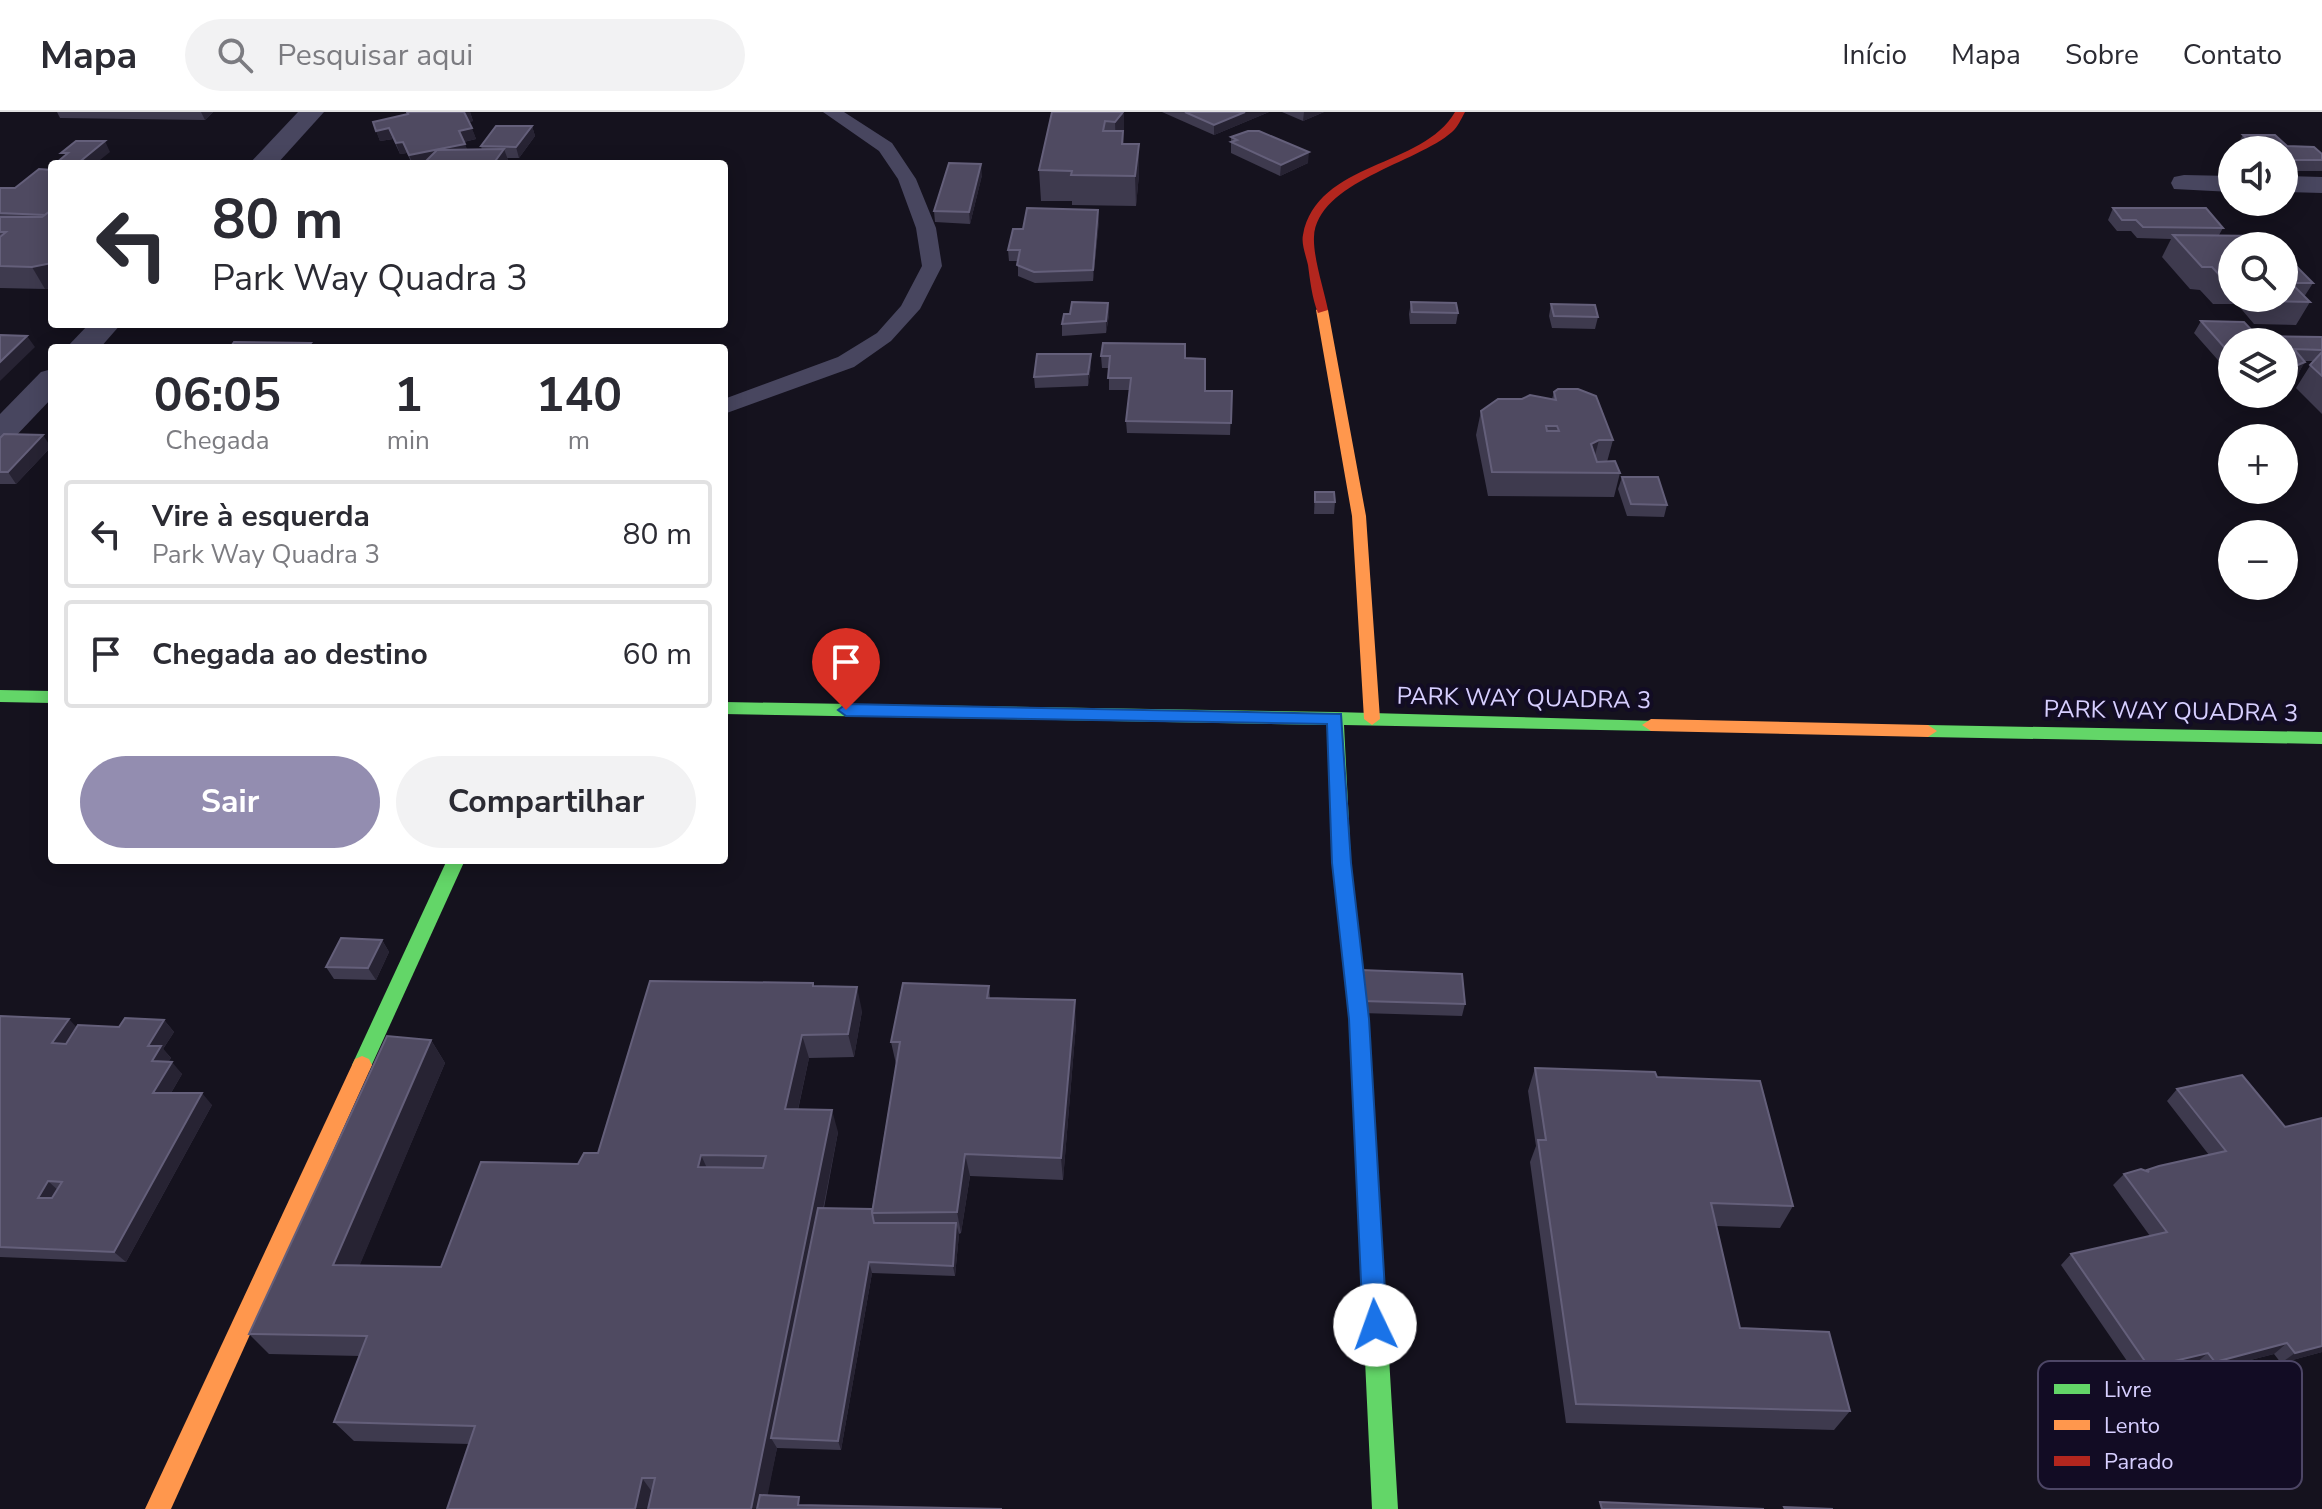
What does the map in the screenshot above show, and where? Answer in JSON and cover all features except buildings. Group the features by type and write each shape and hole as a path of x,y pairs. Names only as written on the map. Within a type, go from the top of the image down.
{"street":[{"path":"266,160 312,112"},
{"path":"1372,719 1359,516 1308,236 1312,220 1335,190 1449,131 1460,112"},
{"path":"2184,183 2218,184"},
{"path":"2298,184 2322,185"},
{"path":"86,344 102,328"},
{"path":"0,433 48,383"},
{"path":"0,696 48,697"},
{"name":"PARK WAY QUADRA 3","path":"728,708 2322,738"},
{"path":"1335,718 1342,863 1359,1019 1385,1509"},
{"path":"158,1509 454,864"}],"lane":[{"path":"728,406 846,362 884,337 910,309 932,266 926,228 907,179 886,147 832,112"}],"traffic: fast":[{"path":"0,696 48,697"},
{"path":"728,708 1651,725"},
{"path":"1335,718 1342,863 1359,1019 1385,1509"},
{"path":"1928,731 2322,738"},
{"path":"362,1065 454,864"}],"traffic: slow":[{"path":"1322,310 1359,516 1372,719"},
{"path":"1651,725 1928,731"},
{"path":"158,1509 362,1065"}],"traffic: jam":[{"path":"1322,310 1308,236 1319,211 1337,191 1360,176 1434,141 1451,128 1460,112"}],"route":[{"path":"846,710 1335,718 1342,863 1359,1019 1375,1325"}]}
